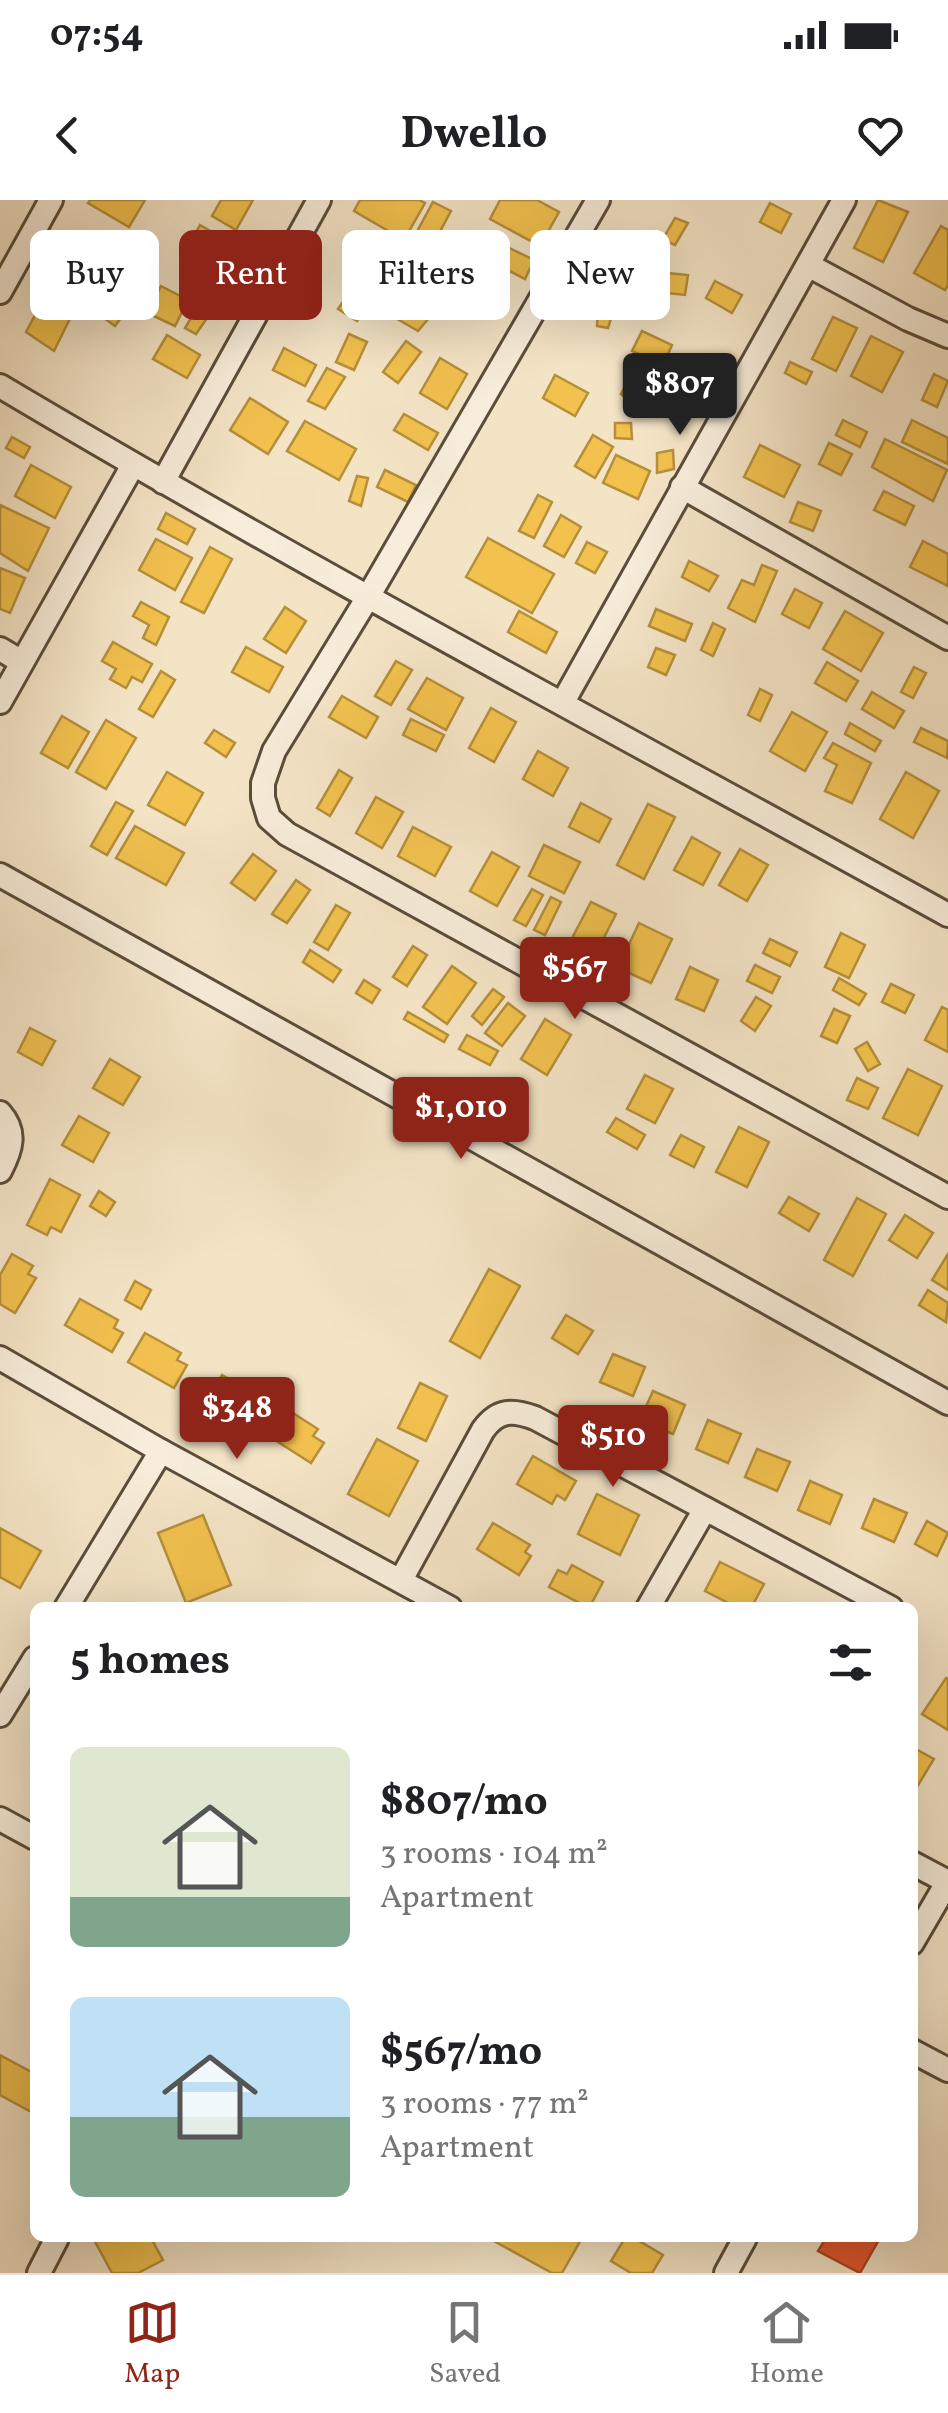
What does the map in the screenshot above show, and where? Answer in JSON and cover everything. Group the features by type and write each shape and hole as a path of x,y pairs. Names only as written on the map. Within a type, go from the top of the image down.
{"street":[{"path":"0,292 51,200"},
{"path":"163,482 319,200"},
{"path":"598,200 274,751 263,782 262,798 269,818 288,834 948,1196"},
{"path":"563,702 844,200"},
{"path":"808,265 948,336"},
{"path":"0,386 368,597 948,915"},
{"path":"0,702 134,465"},
{"path":"682,488 948,638"},
{"path":"0,649 22,662"},
{"path":"0,876 948,1403"},
{"path":"0,1113 7,1121 12,1143 0,1171"},
{"path":"0,1358 440,1602"},
{"path":"401,1580 483,1430 504,1412 535,1418 881,1602"},
{"path":"70,1602 161,1450"},
{"path":"651,1602 705,1509"},
{"path":"0,1716 30,1666"},
{"path":"0,1819 30,1835"},
{"path":"918,1866 948,1882 918,1933"},
{"path":"918,2054 948,2070"},
{"path":"39,2273 54,2242"},
{"path":"726,2273 743,2242"}],"building: Homes":[{"path":"145,200 129,227 88,203"},
{"path":"221,200 253,200 236,230 212,216"},
{"path":"360,200 425,203 410,230 387,230 354,211"},
{"path":"500,200 537,200 559,212 549,230 530,230 530,241 490,219"},
{"path":"878,200 908,212 883,262 854,248"},
{"path":"433,202 451,211 441,230 418,230"},
{"path":"770,203 791,214 781,233 760,222"},
{"path":"675,218 688,223 675,245 670,242 668,230"},
{"path":"941,226 948,230 945,290 914,273"},
{"path":"510,248 530,258 525,279 510,271"},
{"path":"670,273 688,275 685,295 670,293"},
{"path":"715,281 742,295 732,313 706,298"},
{"path":"161,286 179,295 175,326 159,319"},
{"path":"833,317 857,328 836,371 812,359"},
{"path":"32,320 69,320 54,351 26,332"},
{"path":"190,320 206,320 196,334 185,328"},
{"path":"399,320 427,320 418,331"},
{"path":"597,320 610,320 608,328 597,326"},
{"path":"642,331 672,345 663,365 632,351"},
{"path":"349,334 367,342 354,370 336,362"},
{"path":"167,335 200,355 187,378 153,359"},
{"path":"871,336 903,352 882,392 851,376"},
{"path":"406,341 421,352 398,383 383,372"},
{"path":"284,348 316,365 305,386 273,370"},
{"path":"440,358 467,374 447,409 420,393"},
{"path":"790,362 812,372 806,384 785,373"},
{"path":"635,365 649,372 633,403 621,394"},
{"path":"327,368 345,377 325,409 308,401"},
{"path":"934,374 948,381 937,407 922,400"},
{"path":"555,375 588,393 575,416 543,398"},
{"path":"672,378 707,396 702,413 666,393"},
{"path":"250,398 288,422 268,454 230,430"},
{"path":"404,414 438,433 428,450 394,430"},
{"path":"843,420 867,432 860,447 836,435"},
{"path":"912,420 948,438 948,464 902,442"},
{"path":"305,421 356,449 339,480 287,451"},
{"path":"615,423 631,423 632,439 615,438"},
{"path":"593,435 613,447 595,478 575,466"},
{"path":"12,437 30,447 24,458 6,448"},
{"path":"885,439 947,470 933,501 872,467"},
{"path":"829,443 852,454 841,475 819,464"},
{"path":"760,445 800,465 784,497 744,477"},
{"path":"673,450 674,469 657,473 657,453"},
{"path":"616,455 650,471 638,499 603,483"},
{"path":"31,465 71,487 55,518 15,496"},
{"path":"385,470 416,485 408,502 377,487"},
{"path":"357,476 368,478 361,506 349,501"},
{"path":"884,491 914,506 905,525 874,510"},
{"path":"538,495 552,502 534,538 519,531"},
{"path":"798,502 821,511 813,531 790,522"},
{"path":"0,505 49,528 28,571 0,553"},
{"path":"166,513 195,529 187,544 158,529"},
{"path":"561,515 581,527 564,557 544,546"},
{"path":"488,538 554,574 532,613 466,577"},
{"path":"156,539 192,558 175,590 139,570"},
{"path":"923,541 948,554 948,586 910,567"},
{"path":"587,542 607,552 595,573 576,563"},
{"path":"210,547 232,559 204,613 181,602"},
{"path":"689,561 718,576 709,591 682,577"},
{"path":"762,565 777,571 755,622 728,608 742,580 754,585"},
{"path":"0,568 25,578 10,613 0,609"},
{"path":"795,589 822,603 809,628 782,614"},
{"path":"141,602 169,617 156,645 143,638 149,625 133,616"},
{"path":"285,607 306,621 286,653 264,639"},
{"path":"656,609 692,624 685,641 649,626"},
{"path":"519,611 557,632 546,653 508,632"},
{"path":"845,611 883,633 861,671 823,649"},
{"path":"713,623 725,629 713,656 701,650"},
{"path":"113,642 152,664 142,682 132,677 126,688 110,679 116,669 102,661"},
{"path":"246,647 283,667 269,692 232,672"},
{"path":"656,648 675,655 666,675 648,667"},
{"path":"396,661 412,670 391,705 375,696"},
{"path":"827,662 858,681 846,701 815,683"},
{"path":"914,667 926,673 913,698 901,692"},
{"path":"161,671 175,680 153,717 139,709"},
{"path":"427,678 463,698 446,730 408,709"},
{"path":"760,689 772,695 760,721 748,715"},
{"path":"872,692 904,711 894,728 862,709"},
{"path":"342,696 378,717 366,738 329,717"},
{"path":"491,708 516,722 494,762 469,748"},
{"path":"792,712 827,732 805,771 770,751"},
{"path":"62,716 89,732 68,768 41,753"},
{"path":"411,719 444,735 436,751 403,735"},
{"path":"106,720 136,738 106,789 76,772"},
{"path":"850,723 881,741 875,751 845,734"},
{"path":"921,728 948,741 947,758 914,742"},
{"path":"214,730 235,743 226,757 205,743"},
{"path":"833,743 871,763 852,803 825,791 837,765 824,758"},
{"path":"538,751 568,768 553,796 523,779"},
{"path":"339,770 352,778 330,816 317,808"},
{"path":"167,772 203,793 185,825 148,805"},
{"path":"906,772 939,791 913,838 880,819"},
{"path":"376,797 403,812 382,848 356,833"},
{"path":"116,802 133,811 107,855 91,846"},
{"path":"581,803 611,819 599,842 569,827"},
{"path":"648,804 675,817 644,879 617,865"},
{"path":"135,826 184,853 166,885 116,858"},
{"path":"413,827 451,847 435,876 398,856"},
{"path":"692,837 720,853 703,885 674,870"},
{"path":"544,845 580,862 564,893 529,876"},
{"path":"740,849 768,865 747,901 719,885"},
{"path":"492,852 519,867 497,906 470,891"},
{"path":"253,854 276,871 255,900 231,883"},
{"path":"296,880 310,890 287,923 272,914"},
{"path":"532,889 543,895 526,926 514,920"},
{"path":"551,897 561,902 545,935 534,930"},
{"path":"591,902 616,914 594,957 569,944"},
{"path":"336,905 350,913 328,950 314,942"},
{"path":"639,923 672,939 651,983 618,968"},
{"path":"841,933 865,945 849,978 825,967"},
{"path":"770,939 797,952 790,966 763,953"},
{"path":"413,946 427,955 407,986 393,977"},
{"path":"310,950 341,970 333,982 303,962"},
{"path":"755,965 780,977 772,993 747,981"},
{"path":"452,966 476,983 447,1024 423,1007"},
{"path":"690,967 718,980 704,1011 676,999"},
{"path":"839,978 866,994 859,1005 833,990"},
{"path":"364,980 380,990 372,1003 356,993"},
{"path":"891,984 914,995 905,1013 882,1002"},
{"path":"493,989 504,997 482,1025 472,1016"},
{"path":"756,997 771,1006 755,1031 741,1021"},
{"path":"508,1003 525,1016 502,1046 485,1033"},
{"path":"942,1007 948,1010 948,1052 925,1040"},
{"path":"834,1009 850,1016 837,1043 821,1036"},
{"path":"408,1012 448,1035 444,1042 404,1019"},
{"path":"545,1019 571,1035 547,1075 521,1059"},
{"path":"30,1028 55,1041 42,1065 18,1052"},
{"path":"467,1035 498,1051 490,1065 459,1049"},
{"path":"867,1042 880,1064 868,1071 855,1049"},
{"path":"110,1059 140,1077 123,1105 93,1088"},
{"path":"908,1069 942,1086 918,1135 883,1118"},
{"path":"645,1075 673,1089 655,1123 627,1109"},
{"path":"857,1078 878,1088 868,1109 847,1100"},
{"path":"79,1116 109,1133 93,1162 62,1145"},
{"path":"616,1118 645,1135 637,1149 607,1132"},
{"path":"739,1127 769,1142 747,1187 716,1172"},
{"path":"681,1135 704,1147 694,1167 670,1155"},
{"path":"50,1179 80,1195 61,1232 51,1227 47,1235 27,1225"},
{"path":"99,1191 115,1202 106,1216 90,1206"},
{"path":"789,1197 819,1214 809,1231 779,1213"},
{"path":"857,1198 886,1214 853,1276 824,1260"},
{"path":"905,1215 933,1233 917,1258 889,1240"},
{"path":"12,1254 33,1266 28,1274 36,1278 15,1313 0,1304 0,1275"},
{"path":"948,1254 948,1290 932,1280"},
{"path":"489,1269 520,1286 480,1358 450,1341"},
{"path":"135,1281 151,1290 141,1309 125,1300"},
{"path":"928,1290 948,1303 946,1322 919,1305"},
{"path":"80,1299 118,1320 114,1328 123,1333 112,1352 65,1325"},
{"path":"566,1315 593,1331 578,1354 552,1338"},
{"path":"145,1333 181,1353 177,1360 187,1365 174,1388 128,1362"},
{"path":"613,1354 645,1367 633,1396 600,1382"},
{"path":"222,1375 259,1396 253,1406 263,1411 253,1429 206,1403"},
{"path":"420,1383 447,1396 426,1441 398,1428"},
{"path":"653,1391 685,1405 673,1434 640,1420"},
{"path":"285,1408 318,1429 313,1436 324,1443 311,1463 267,1435"},
{"path":"708,1420 741,1434 728,1463 696,1449"},
{"path":"377,1439 418,1461 389,1516 348,1494"},
{"path":"757,1449 790,1462 777,1491 745,1477"},
{"path":"533,1456 576,1481 565,1500 557,1495 552,1504 517,1484"},
{"path":"810,1481 842,1495 830,1524 798,1510"},
{"path":"597,1494 639,1515 620,1555 578,1534"},
{"path":"874,1499 907,1513 894,1542 862,1528"},
{"path":"203,1515 231,1585 186,1602 158,1533"},
{"path":"927,1521 948,1533 937,1556 915,1544"},
{"path":"493,1523 530,1545 525,1552 531,1556 519,1575 477,1549"},
{"path":"0,1528 41,1551 20,1588 0,1577"},
{"path":"720,1562 764,1584 754,1602 726,1602 705,1591"},
{"path":"572,1565 603,1582 592,1602 578,1602 549,1587 558,1570 567,1574"},
{"path":"948,1679 948,1730 922,1714"},
{"path":"918,1750 934,1759 918,1785"},
{"path":"0,2055 30,2071 30,2111 0,2095"},
{"path":"95,2242 153,2242 163,2260 138,2273 112,2273"},
{"path":"496,2242 580,2242 562,2273 552,2273"},
{"path":"623,2242 641,2242 663,2255 652,2273 631,2273 611,2261"}],"building: Shops":[{"path":"824,2242 878,2242 860,2273 818,2251"}]}
